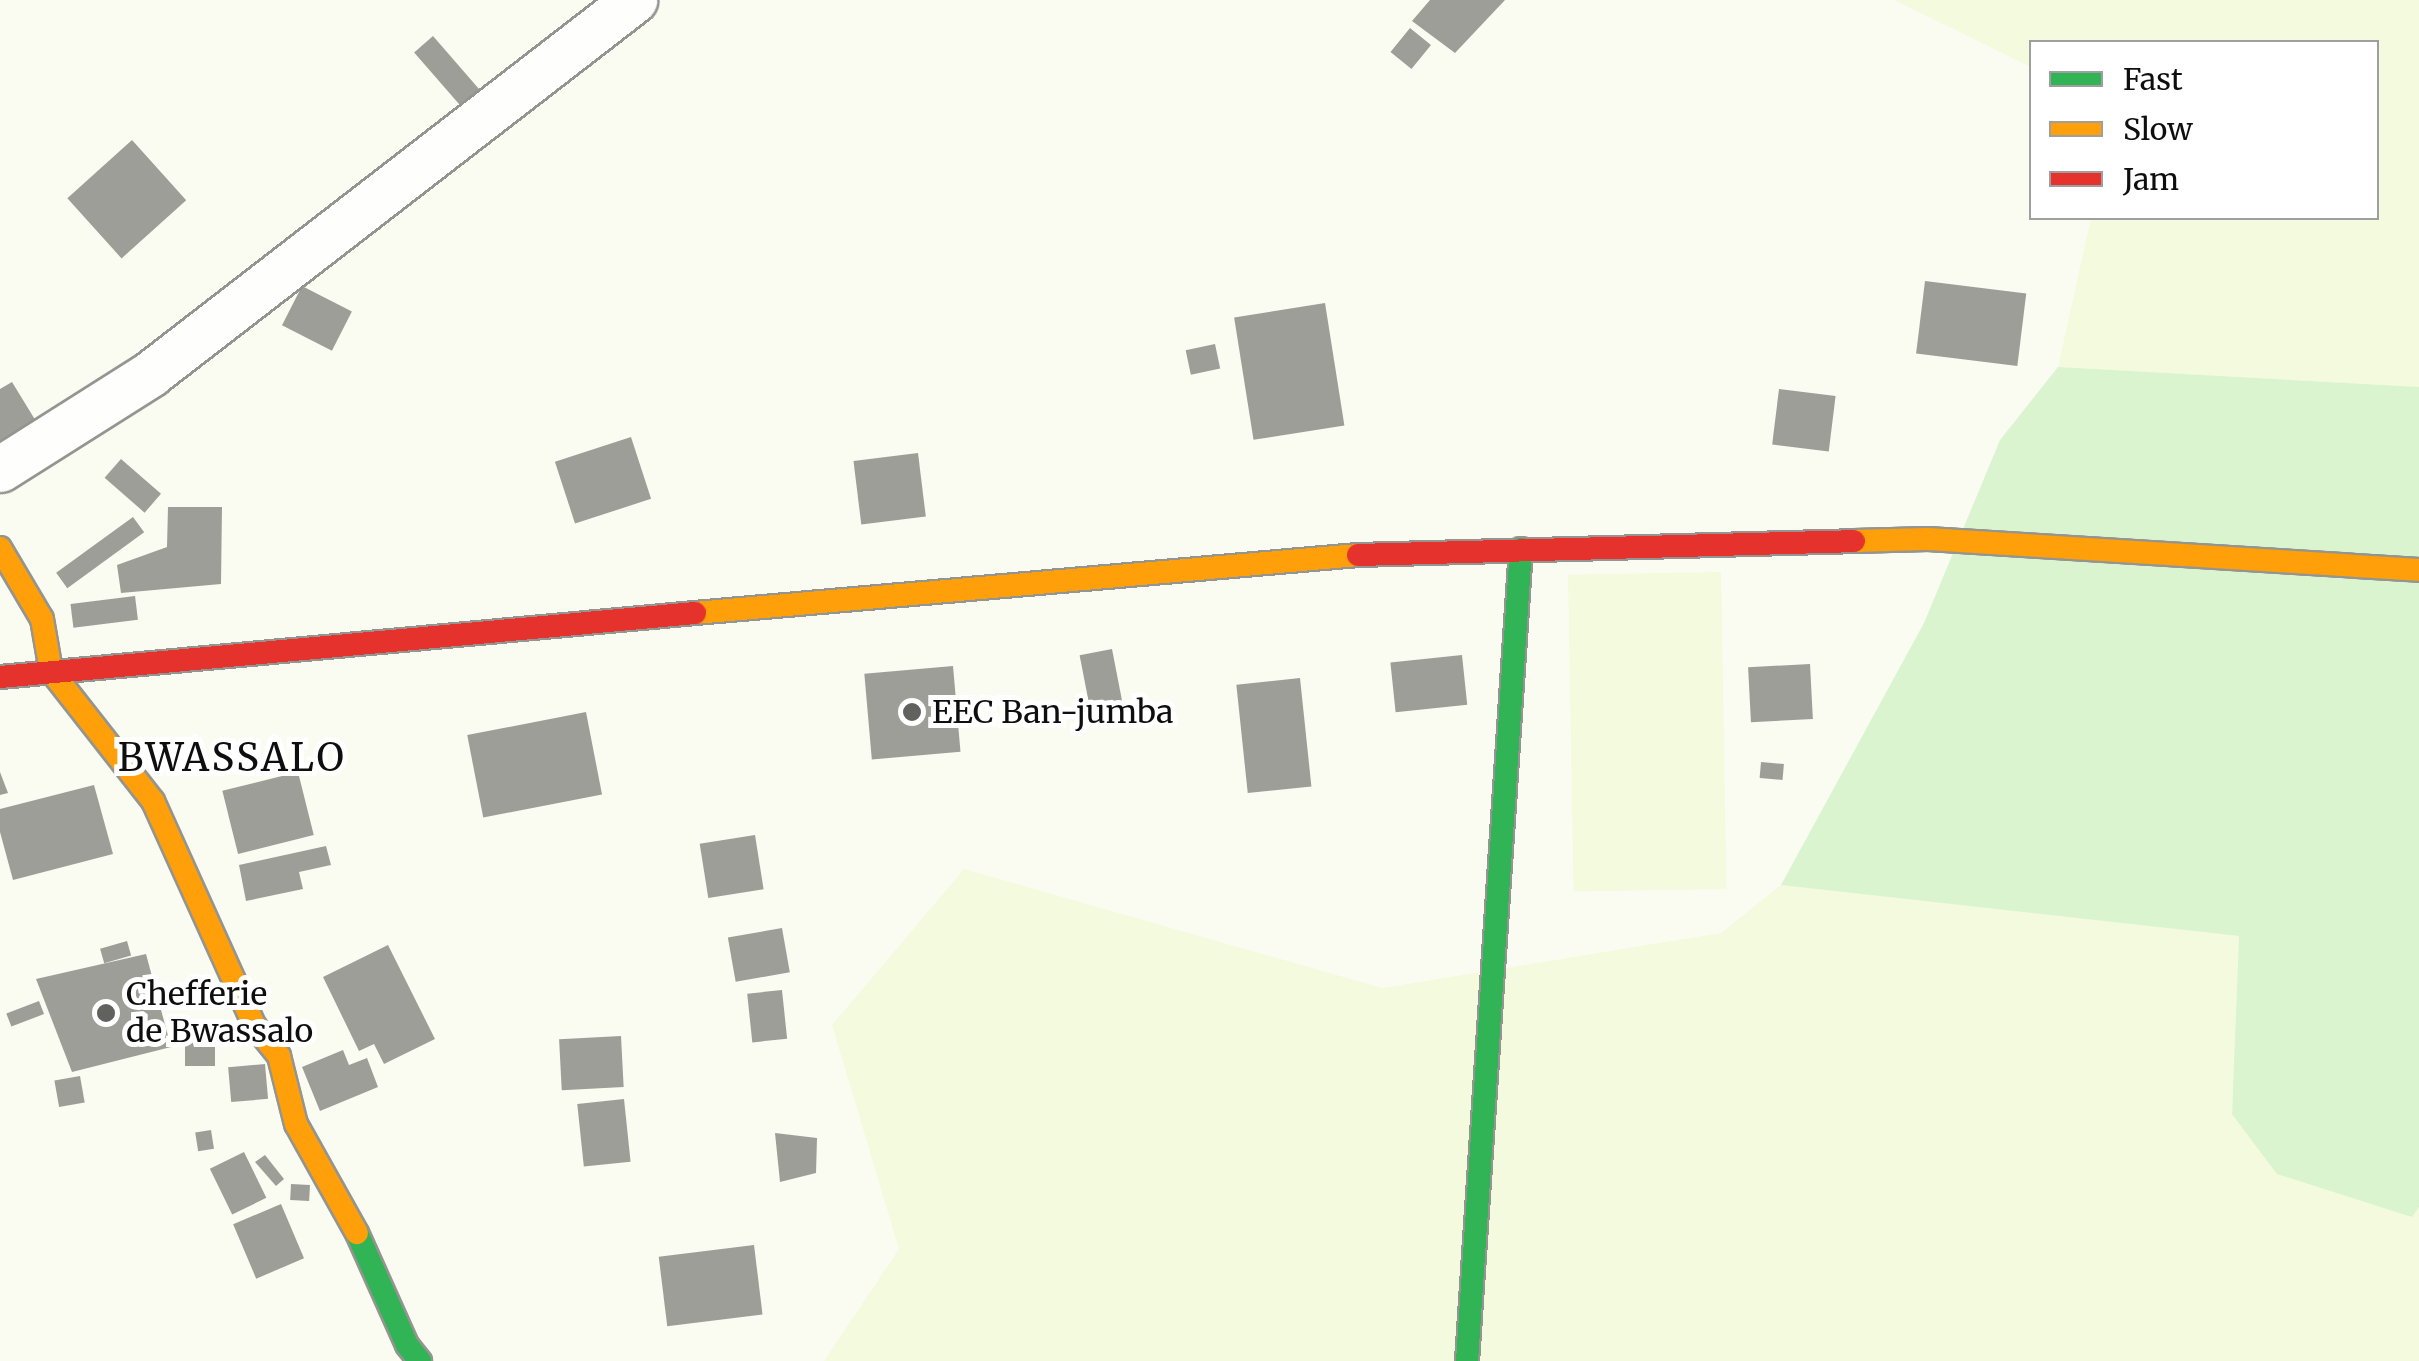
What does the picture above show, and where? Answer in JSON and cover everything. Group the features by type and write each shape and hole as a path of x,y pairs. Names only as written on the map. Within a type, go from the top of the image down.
{"main road":[{"path":"0,677 1322,556 1928,538 2419,570"},
{"path":"0,548 42,619 51,671 153,801 254,1025 279,1056 296,1124 355,1228 408,1345 420,1361"},
{"path":"1467,1361 1522,549"}],"street":[{"path":"0,469 150,374 634,0"}],"green space":[{"path":"1894,0 2419,0 2419,387 2058,367 2091,220 2379,220 2379,40 2029,40 2029,66"},
{"path":"2058,367 2419,387 2419,1207 2412,1217 2277,1174 2232,1114 2239,936 1781,885 1924,623 2000,440"},
{"path":"1721,572 1727,889 1574,892 1568,575"},
{"path":"964,869 1382,988 1721,933 1781,885 2239,936 2232,1114 2411,1217 2419,1207 2419,1361 824,1361 899,1249 832,1025"}],"building":[{"path":"1430,0 1505,0 1455,53 1412,21"},
{"path":"1410,28 1431,45 1411,69 1390,52"},
{"path":"433,36 489,101 471,117 414,52"},
{"path":"132,140 186,200 122,258 67,198"},
{"path":"1925,281 2026,293 2017,366 1916,353"},
{"path":"302,286 352,311 332,351 282,325"},
{"path":"1325,303 1344,425 1254,440 1234,317"},
{"path":"1215,344 1220,368 1191,375 1186,350"},
{"path":"12,382 53,449 0,480 0,389"},
{"path":"1779,389 1836,396 1829,452 1772,445"},
{"path":"631,437 651,499 575,524 555,462"},
{"path":"918,453 926,517 861,524 853,461"},
{"path":"121,459 161,494 145,513 105,478"},
{"path":"168,507 222,507 221,584 121,593 117,565 167,547"},
{"path":"133,517 144,532 67,588 56,573"},
{"path":"135,596 138,620 73,628 70,604"},
{"path":"1112,649 1126,719 1093,725 1080,655"},
{"path":"1462,655 1467,705 1396,712 1390,663"},
{"path":"1810,664 1813,719 1751,722 1748,667"},
{"name":"EEC Ban-jumba","path":"953,666 960,752 872,759 864,674"},
{"path":"1300,678 1311,786 1248,793 1236,685"},
{"path":"586,712 602,794 483,818 467,735"},
{"path":"1761,762 1784,764 1783,780 1760,778"},
{"path":"0,772 8,793 0,795"},
{"path":"298,772 314,835 238,854 222,791"},
{"path":"94,785 113,854 13,880 0,832 0,809"},
{"path":"755,835 764,889 708,898 700,844"},
{"path":"326,846 331,865 299,872 303,889 246,901 239,865"},
{"path":"782,928 790,972 736,982 728,938"},
{"path":"127,941 131,955 104,963 100,949"},
{"path":"388,945 435,1039 384,1064 374,1044 359,1051 323,977"},
{"name":"Chefferie de Bwassalo","path":"146,954 171,1047 72,1072 36,979"},
{"path":"782,990 787,1039 752,1042 747,994"},
{"path":"39,1001 44,1014 11,1027 6,1014"},
{"path":"621,1036 624,1087 562,1090 559,1039"},
{"path":"185,1037 215,1037 215,1066 185,1066"},
{"path":"343,1050 349,1065 367,1058 378,1087 320,1111 302,1067"},
{"path":"265,1064 268,1099 231,1102 228,1067"},
{"path":"80,1076 85,1103 59,1107 54,1081"},
{"path":"624,1099 631,1162 584,1167 577,1104"},
{"path":"211,1130 214,1149 198,1151 195,1133"},
{"path":"775,1133 817,1138 816,1173 780,1182"},
{"path":"244,1152 266,1198 232,1214 210,1169"},
{"path":"265,1155 284,1179 276,1186 255,1162"},
{"path":"291,1184 310,1185 309,1201 290,1200"},
{"path":"281,1204 304,1258 256,1279 233,1224"},
{"path":"754,1245 763,1314 667,1326 659,1257"}],"traffic: fast":[{"path":"1467,1361 1521,549"},
{"path":"357,1233 407,1345 420,1361"}],"traffic: slow":[{"path":"1854,541 1928,539 2419,570"},
{"path":"0,548 42,619 51,671 153,801 254,1025 279,1056 296,1124 357,1233"},
{"path":"695,613 1358,555"}],"traffic: jam":[{"path":"1358,555 1854,541"},
{"path":"0,677 695,613"}],"place":[{"name":"EEC Ban-jumba","path":"912,712"},
{"name":"Chefferie de Bwassalo","path":"106,1013"}],"district":[{"name":"BWASSALO","path":"232,758"}]}
